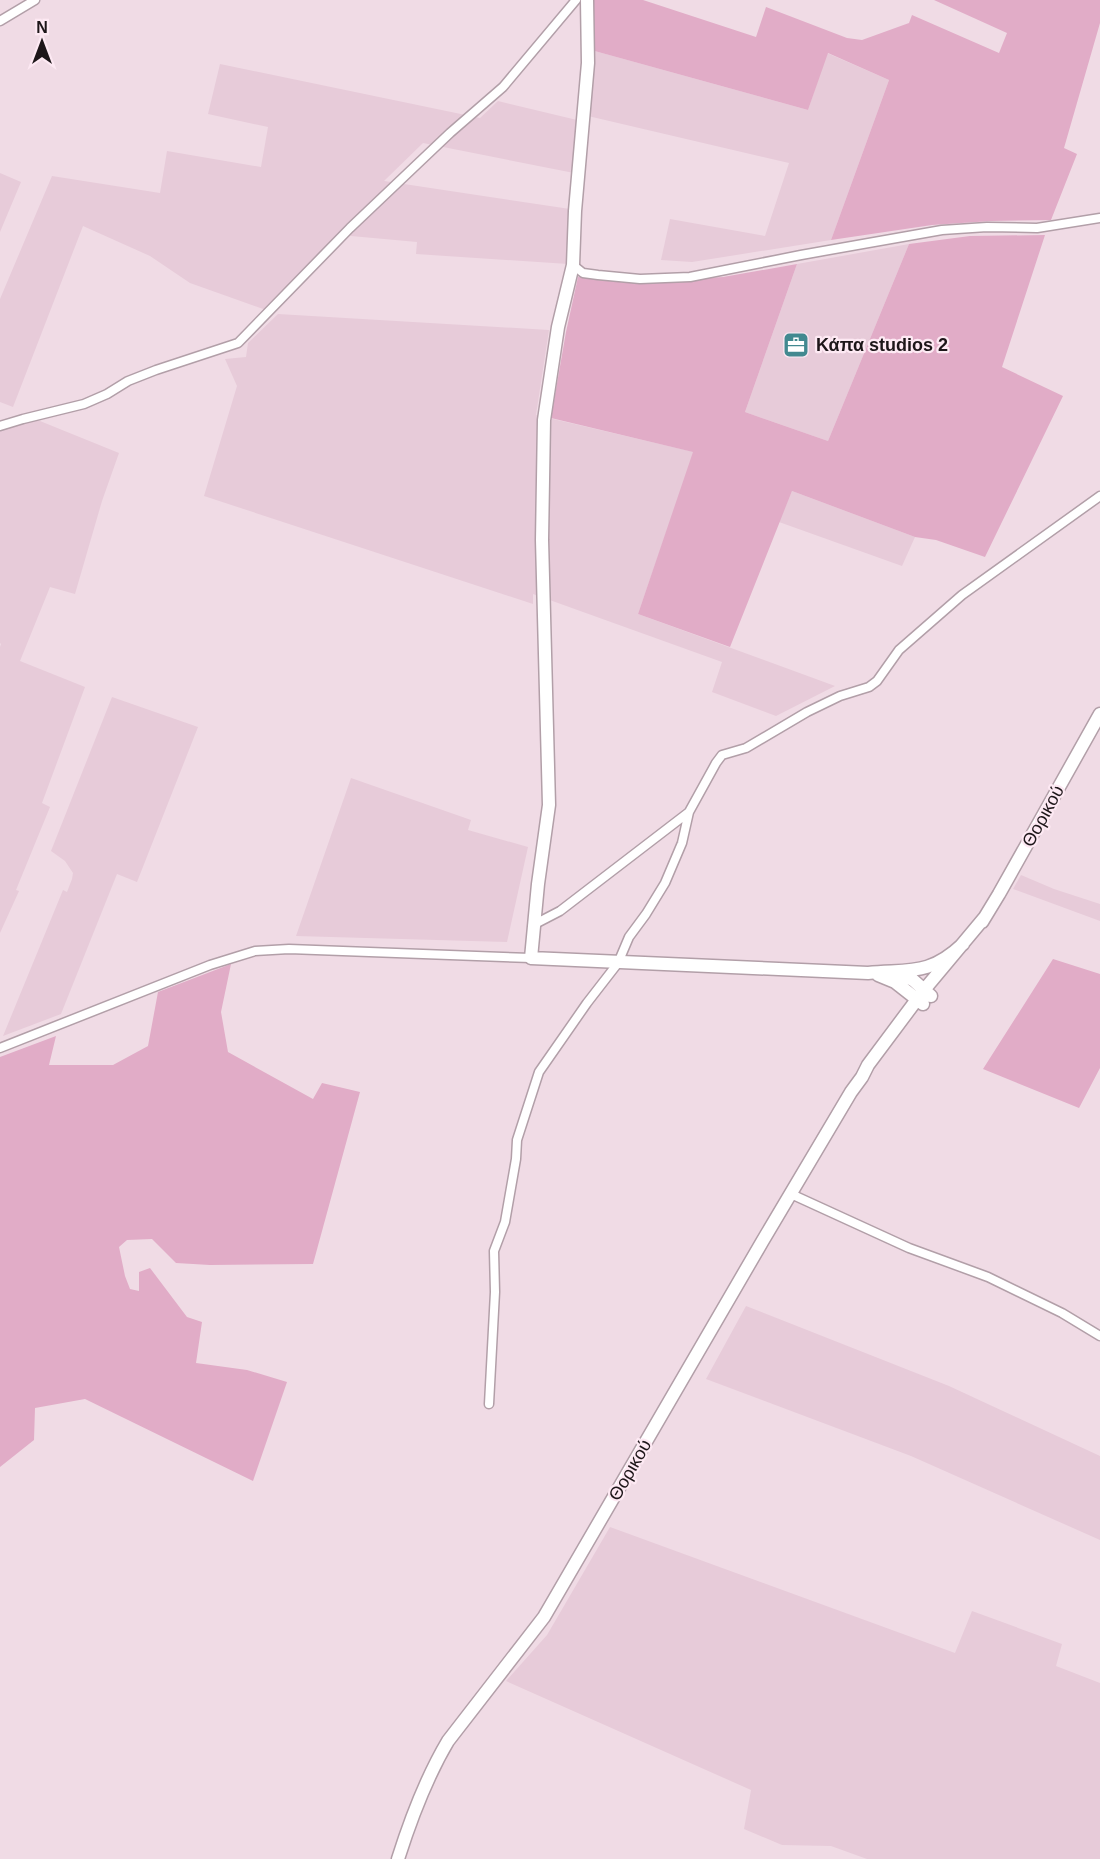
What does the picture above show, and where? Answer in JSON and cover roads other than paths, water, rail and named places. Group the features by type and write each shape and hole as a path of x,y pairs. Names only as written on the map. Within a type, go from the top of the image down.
{"main road":[{"path":"587,0 588,63 575,210 573,265 558,327 544,420 542,540 549,805 533,925 531,958 868,973 908,972 931,966 952,955 963,944"},
{"name":"Θορικού","path":"398,1859 422,1791 444,1749 544,1617 851,1092 868,1065 959,959 1005,885 1100,714"},
{"name":"Θορικού","path":"924,998 985,917"},
{"path":"892,972 907,976 924,998"},
{"path":"868,973 895,982 924,998"}],"street":[{"path":"0,21 36,0"},
{"path":"0,426 84,404 156,369 238,343 350,228 450,133 503,87 576,0"},
{"path":"573,265 583,273 598,275 640,279 690,277 942,230 987,226 1037,228 1100,218"},
{"path":"489,1404 495,1292 494,1251 505,1222 517,1140 539,1072 586,1003 618,963 629,937 665,883 682,843 689,812 716,763 722,755 746,748 840,696 869,687 877,681 899,650 962,595 1100,495"},
{"path":"533,925 560,911 689,812"},
{"path":"0,1048 210,965 255,951 289,949 531,958"},
{"path":"791,1194 909,1248 988,1277 1062,1313 1100,1336"}],"place":[{"name":"Κάπα studios 2","path":"796,345"}]}
